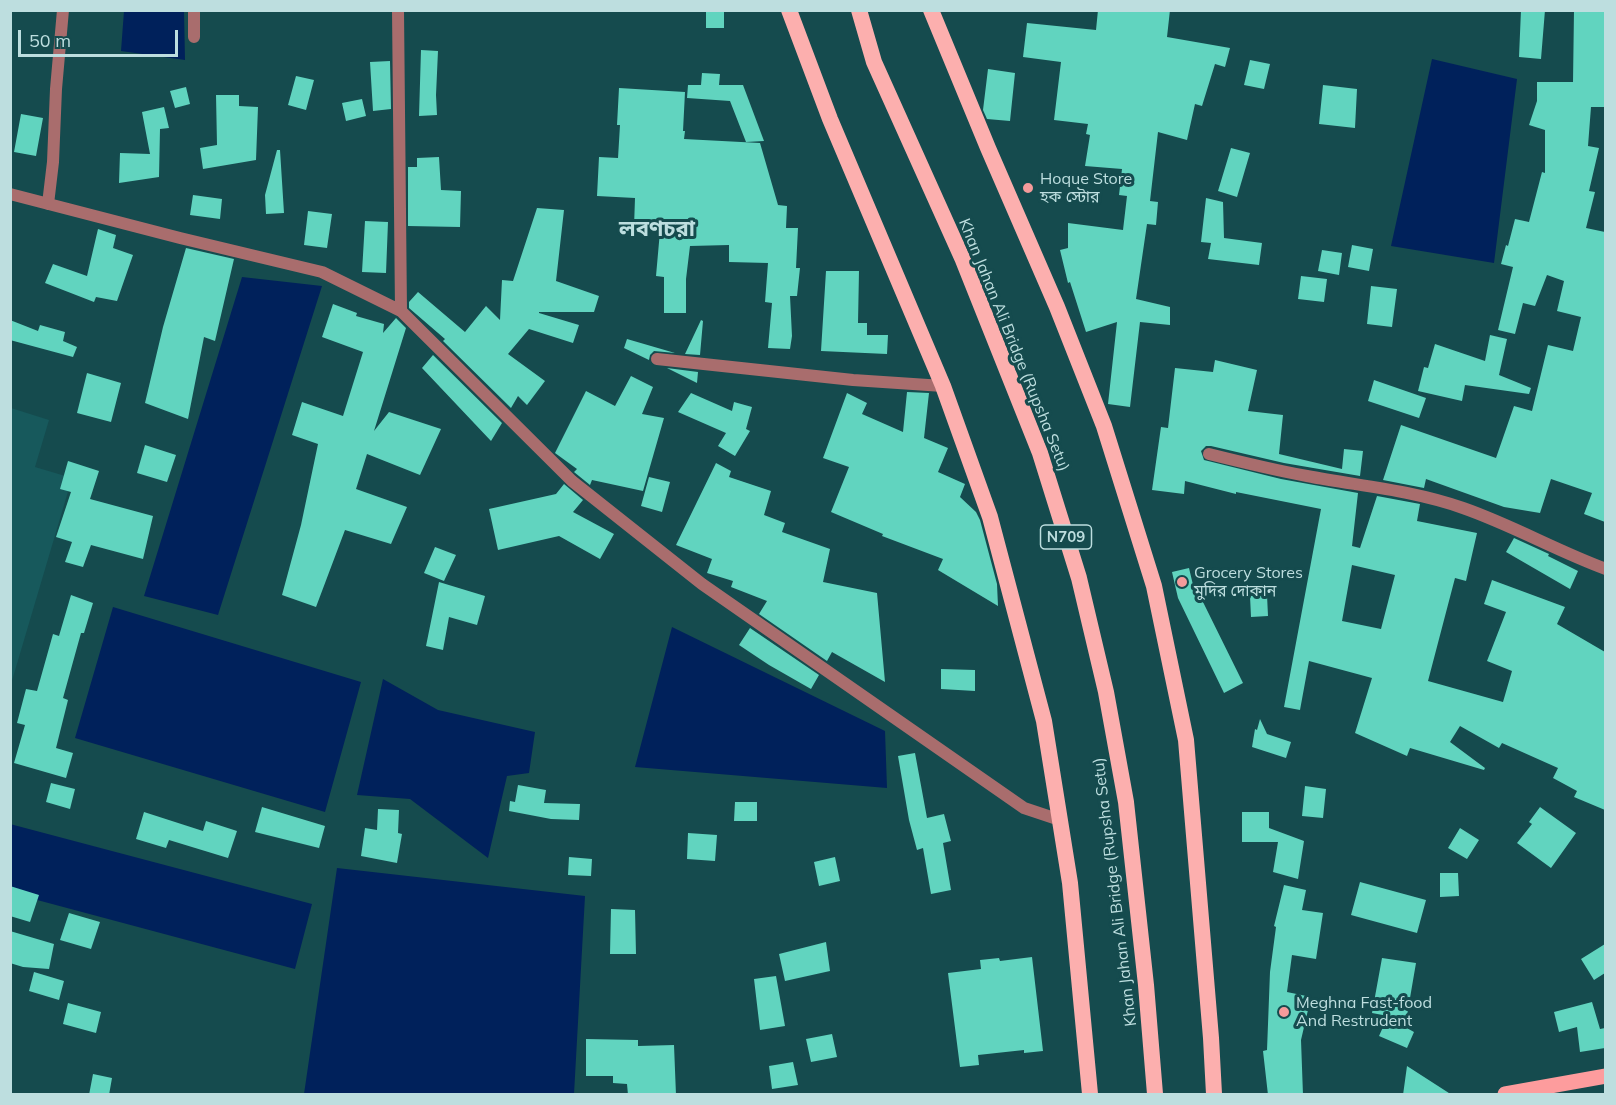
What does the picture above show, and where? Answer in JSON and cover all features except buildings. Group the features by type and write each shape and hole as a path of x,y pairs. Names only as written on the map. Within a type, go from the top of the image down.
{"highway":[{"path":"789,10 830,119 943,386 990,517 1044,721 1070,883 1090,1095"},
{"name":"Khan Jahan Ali Bridge (Rupsha Setu)","path":"859,10 874,62 963,260 1041,453 1079,578 1106,692 1126,802 1146,985 1155,1095"},
{"path":"931,10 1057,307 1104,426 1154,586 1186,740 1214,1095"}],"main road":[{"path":"1506,1095 1605,1076"}],"street":[{"path":"48,204 63,10"},
{"path":"194,10 194,37"},
{"path":"398,10 401,311"},
{"path":"10,194 322,272 401,311 572,481 702,584 1024,808 1059,820"},
{"path":"657,359 853,380 943,386"},
{"path":"1209,454 1307,476 1403,491 1462,507 1605,569"}],"shaded area":[{"path":"11,408 49,420 35,467 72,478 11,684"}],"water":[{"path":"124,11 184,11 185,60 121,51"},
{"path":"1432,59 1517,79 1494,263 1391,246"},
{"path":"242,277 322,286 218,615 144,596"},
{"path":"113,607 361,682 325,812 75,738"},
{"path":"672,627 885,731 887,788 635,767"},
{"path":"383,679 438,710 535,732 529,773 507,776 488,858 410,799 357,795"},
{"path":"10,824 312,904 295,969 11,893"},
{"path":"337,868 585,896 574,1094 304,1094"}],"place":[{"name":"Hoque Store হক স্টোর","path":"1028,188"},
{"name":"Grocery Stores মুদির দোকান","path":"1182,582"},
{"name":"Meghna Fast-food And Restrudent","path":"1284,1012"}],"district":[{"name":"লবণচরা","path":"657,229"}]}
